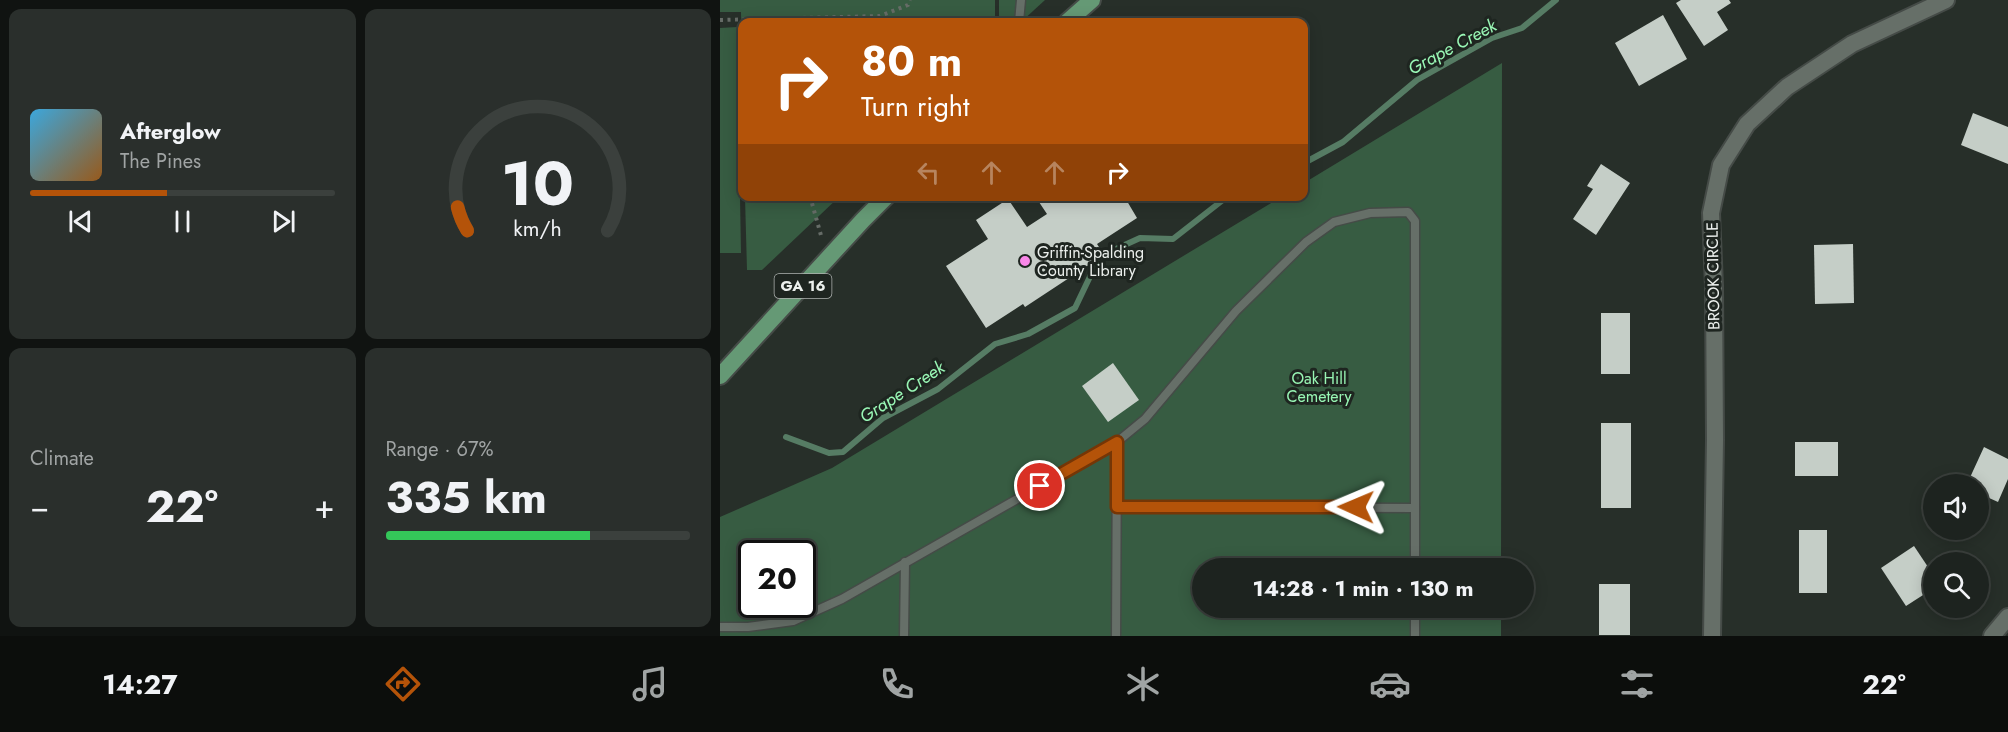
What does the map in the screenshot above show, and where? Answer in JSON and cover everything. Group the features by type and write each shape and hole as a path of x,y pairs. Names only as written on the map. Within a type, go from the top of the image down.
{"main road":[{"path":"1072,18 1092,0"},
{"name":"GA 16","path":"720,375 882,201"}],"street":[{"name":"BROOK CIRCLE","path":"1712,636 1715,441 1711,213 1721,165 1747,124 1787,87 1852,44 1946,0"},
{"path":"1992,636 2008,616"}],"lane":[{"path":"1019,18 1021,0"},
{"path":"720,627 748,627 793,621 842,599 1117,442 1145,419 1236,311 1306,242 1334,222 1370,213 1407,212 1415,221 1415,558"},
{"path":"1116,636 1117,442"},
{"path":"1117,507 1415,508"},
{"path":"904,636 905,561"},
{"path":"1415,618 1415,636"}],"path":[{"path":"800,18 880,16 908,5 910,0"},
{"path":"720,20 738,20"},
{"path":"811,201 828,258"}],"green space":[{"path":"720,0 995,0 995,18 741,18 741,12 720,12"},
{"path":"999,0 1045,0 1025,18 999,18"},
{"path":"737,27 738,201 740,201 741,253 720,253 720,28"},
{"name":"Oak Hill Cemetery","path":"1502,63 1501,558 1192,558 1192,618 1501,618 1501,636 720,636 720,517 832,468 1274,201 1308,201 1308,181"},
{"path":"745,201 835,201 762,270 747,270"}],"building":[{"path":"1681,0 1729,0 1731,3 1717,12 1728,30 1704,46 1676,3"},
{"path":"1663,15 1687,59 1639,86 1615,43"},
{"path":"1973,113 2008,127 2008,164 1961,145"},
{"path":"1601,164 1630,183 1596,235 1573,219 1593,189 1587,186"},
{"name":"Griffin-Spalding County Library","path":"1005,201 1009,201 1027,227 1047,214 1038,201 1127,201 1137,218 1097,244 1104,255 1025,307 1023,304 986,328 946,266 988,239 976,220"},
{"path":"1853,244 1854,303 1815,304 1814,245"},
{"path":"1601,313 1630,313 1630,374 1601,374"},
{"path":"1113,363 1139,400 1108,422 1082,386"},
{"path":"1601,423 1631,423 1631,508 1601,508"},
{"path":"1795,442 1838,442 1838,476 1795,476"},
{"path":"1984,447 2008,459 2008,479 1998,502 1989,498 1989,474 1972,474"},
{"path":"1799,530 1827,530 1827,593 1799,593"},
{"path":"1914,546 1923,560 1923,595 1906,606 1881,568"},
{"path":"1599,584 1630,584 1630,635 1599,635"}],"waterway":[{"name":"Grape Creek","path":"1308,161 1343,142 1417,80 1492,38 1522,28 1556,0"},
{"name":"Grape Creek","path":"786,437 829,453 843,452 883,418 938,389 995,344 1028,334 1075,308 1096,264 1118,248 1140,238 1173,239 1222,201"}],"place":[{"name":"Griffin-Spalding County Library","path":"1025,261"}],"route":[{"path":"1040,486 1117,442 1117,507 1356,507"}]}
